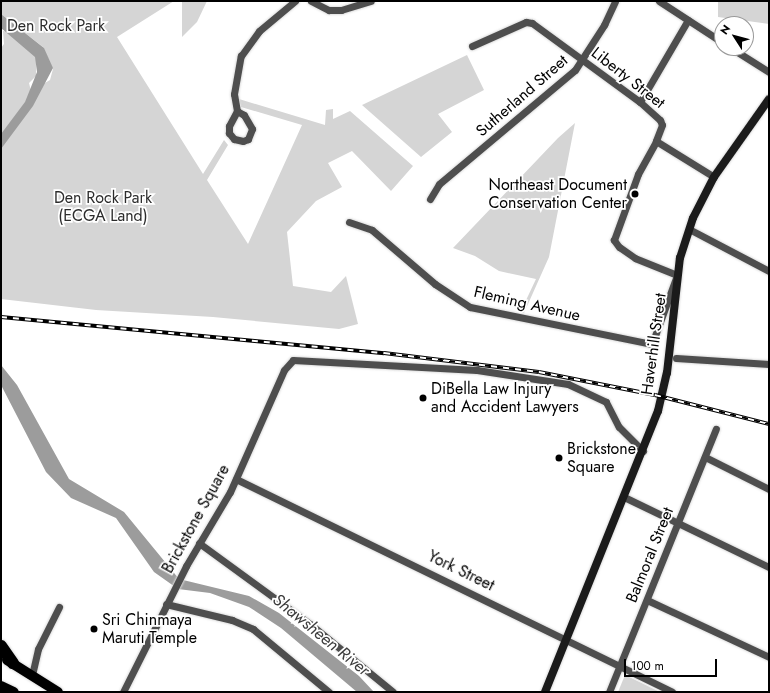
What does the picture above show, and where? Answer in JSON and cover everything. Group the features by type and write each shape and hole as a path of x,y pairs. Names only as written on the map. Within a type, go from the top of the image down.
{"highway":[{"path":"1,646 13,663"}],"main road":[{"name":"Haverhill Street","path":"545,692 643,451 664,388 677,275 689,229 703,195 714,177 769,100"},
{"path":"1,656 58,692"},
{"path":"1,686 14,692"}],"street":[{"path":"237,111 234,87 241,56 259,31 295,1"},
{"path":"311,1 328,10 341,10 371,1"},
{"name":"Sutherland Street","path":"430,199 439,184 560,85 583,60 615,1"},
{"path":"659,1 714,37"},
{"path":"640,102 688,20"},
{"name":"Liberty Street","path":"472,46 526,22 532,23 640,102 662,124 656,141"},
{"path":"744,56 769,72"},
{"path":"677,275 635,258 619,248 614,240 638,174 656,141 714,177"},
{"name":"Fleming Avenue","path":"349,222 372,230 435,284 470,307 652,344 661,312 677,275"},
{"path":"689,229 769,271"},
{"path":"676,358 769,364"},
{"name":"Brickstone Square","path":"124,692 170,596 236,479 285,367 291,361 299,359 478,370 568,384 606,402 619,427 643,451"},
{"name":"Balmoral Street","path":"609,692 716,429"},
{"path":"705,457 769,489"},
{"name":"York Street","path":"236,479 672,692"},
{"path":"624,497 769,567"},
{"path":"199,543 310,624 393,692"},
{"path":"647,600 769,657"},
{"path":"166,604 232,620 253,629 329,692"},
{"path":"32,675 38,649 59,607"}],"green space":[{"name":"Den Rock Park (ECGA Land)","path":"1,1 174,1 117,37 203,174 224,140 228,145 207,180 248,244 302,125 241,107 239,99 325,125 326,110 333,109 333,119 350,111 413,166 391,191 352,151 328,163 342,187 316,201 287,232 293,286 331,292 346,276 358,324 339,329 213,317 96,310 1,299 1,48 4,44 3,31 9,32 36,55 36,76 29,83 31,91 50,80 53,69 43,47 1,14"},
{"path":"182,1 207,1 197,22 182,37"},
{"path":"718,1 769,1 769,24 754,22 754,16 718,16"},
{"path":"467,55 484,90 438,114 452,132 421,157 362,105"},
{"path":"575,123 549,257 524,313 520,313 536,279 499,271 475,256 453,248 558,138"},
{"path":"625,675 660,692 618,692"}],"shaded area":[{"path":"1,14 44,48 53,68 33,106 1,149 1,134 25,102 37,72 35,57 1,28"},
{"name":"Shawsheen River","path":"1,365 17,385 69,479 124,512 179,579 249,596 279,613 359,676 374,692 357,692 281,628 249,607 210,593 178,589 154,572 116,518 71,498 46,472 1,385"}],"railway":[{"path":"1,317 384,353 539,372 655,395 769,424"}],"place":[{"name":"Northeast Document Conservation Center","path":"635,194"},
{"name":"DiBella Law Injury and Accident Lawyers","path":"423,398"},
{"name":"Brickstone Square","path":"559,458"},
{"name":"Sri Chinmaya Maruti Temple","path":"94,629"}],"park label":[{"name":"Den Rock Park","path":"56,26"}]}
